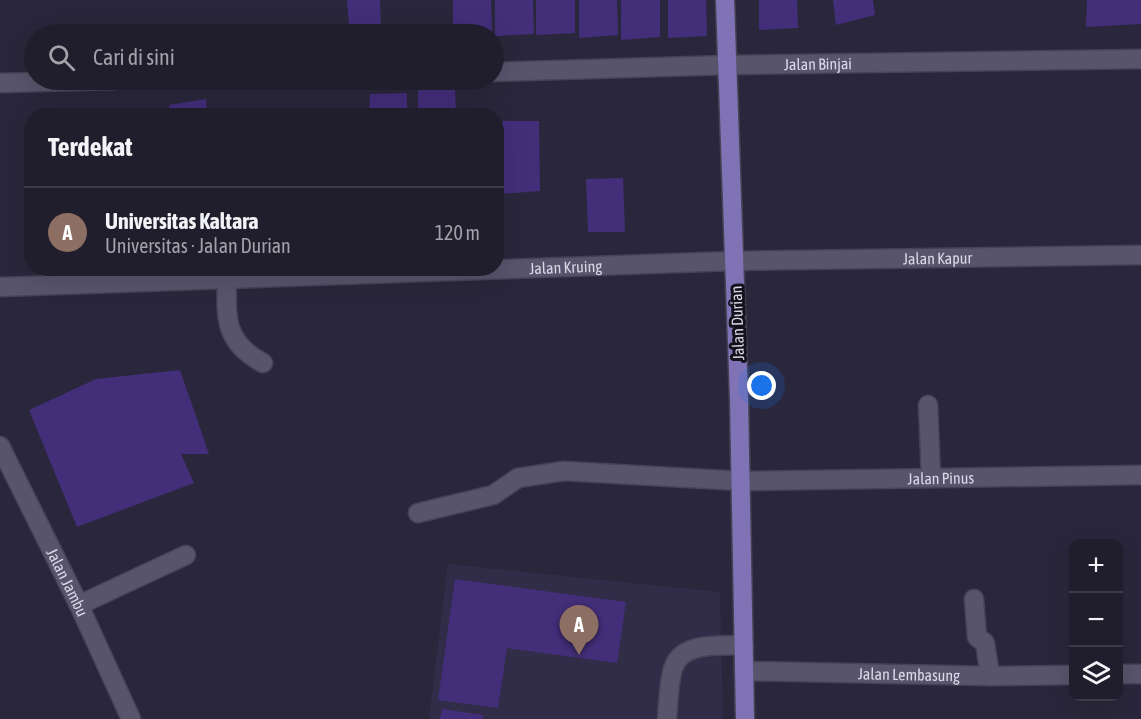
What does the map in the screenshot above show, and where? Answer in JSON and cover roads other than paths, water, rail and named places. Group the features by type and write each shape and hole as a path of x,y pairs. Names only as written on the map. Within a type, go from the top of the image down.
{"main road":[{"name":"Jalan Durian","path":"725,0 741,481 745,719"}],"street":[{"name":"Jalan Binjai","path":"504,72 728,65 1141,59"},
{"path":"0,83 24,82"},
{"name":"Jalan Kapur","path":"734,261 1141,255"},
{"name":"Jalan Kruing","path":"504,269 734,261"},
{"name":"Jalan Kruing","path":"0,286 88,276 227,279 312,276"},
{"path":"227,279 226,318 232,337 253,358 262,363"},
{"path":"928,405 931,477"},
{"name":"Jalan Jambu","path":"0,446 79,605 131,719"},
{"name":"Jalan Pinus","path":"418,513 493,495 518,478 564,471 741,481 1141,475"},
{"path":"79,605 186,555"},
{"path":"974,599 977,637 985,643 990,676"},
{"path":"667,719 674,666 684,654 701,646 744,645"},
{"name":"Jalan Lembasung","path":"744,670 990,676 1069,675"},
{"path":"1123,675 1141,674"}],"place":[{"name":"Universitas Kaltara","path":"579,655"}]}
